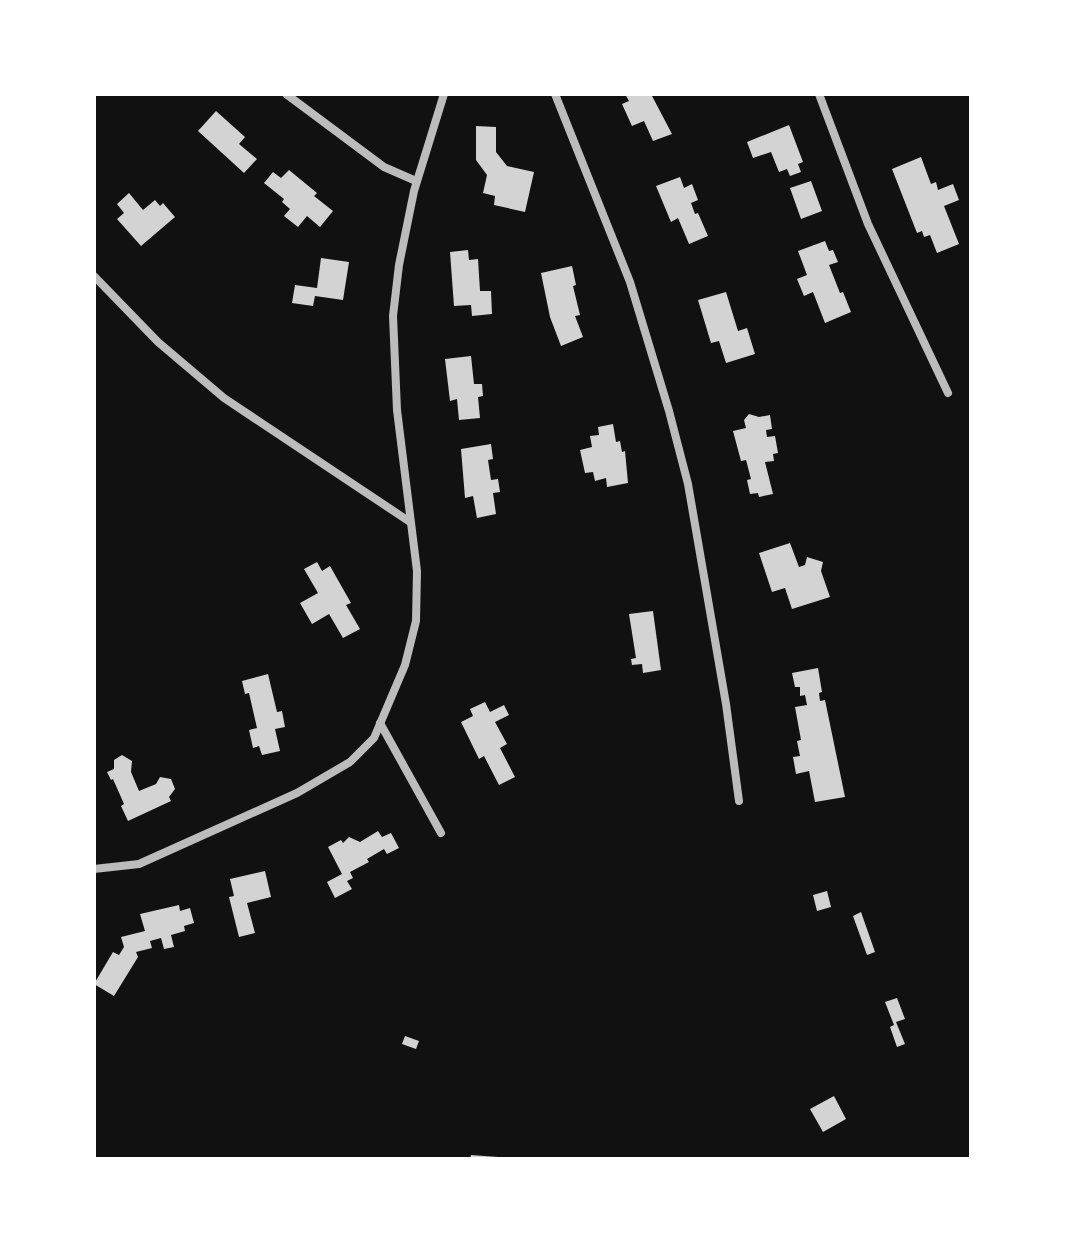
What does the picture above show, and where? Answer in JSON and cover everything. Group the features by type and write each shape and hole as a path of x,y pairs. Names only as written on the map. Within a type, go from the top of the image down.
{"street":[{"path":"286,94 384,167 416,181"},
{"path":"94,869 139,864 297,793 350,762 374,738 405,665 416,621 417,571 397,410 393,316 401,252 416,181 444,94"},
{"path":"555,94 630,282 688,484 726,704 739,801"},
{"path":"819,94 868,224 948,393"},
{"path":"94,276 158,342 224,398 410,522"},
{"path":"380,723 441,833"}],"building":[{"path":"625,94 651,94 672,134 653,141 644,121 632,126 622,104 629,101"},
{"path":"216,111 245,137 239,144 257,159 244,173 198,131"},
{"path":"789,125 803,162 798,164 801,172 790,176 787,169 779,172 771,152 753,158 747,142"},
{"path":"476,126 496,127 496,152 507,166 534,172 525,212 494,205 495,196 483,193 487,175 476,160"},
{"path":"921,157 931,184 936,182 938,190 953,184 959,200 944,206 959,244 937,253 930,235 924,237 922,231 917,233 892,169"},
{"path":"289,170 333,211 320,227 307,216 298,227 284,216 290,209 282,202 284,199 264,183 273,172 281,178"},
{"path":"680,177 684,188 692,184 698,200 691,203 708,236 689,244 678,218 671,222 656,186"},
{"path":"811,181 822,211 801,219 790,188"},
{"path":"129,193 143,210 155,200 160,206 163,203 175,217 141,246 117,219 124,213 117,204"},
{"path":"825,241 838,262 829,265 851,312 825,323 813,292 804,296 797,279 807,275 798,251"},
{"path":"468,250 469,260 478,259 480,291 491,291 492,314 472,316 471,305 454,306 450,252"},
{"path":"321,258 349,262 343,300 315,296 313,306 292,303 295,285 317,288"},
{"path":"572,266 580,315 575,316 583,337 561,346 550,317 541,273"},
{"path":"726,292 738,331 747,328 755,354 726,363 719,341 711,343 698,300"},
{"path":"471,356 474,384 482,384 483,396 478,397 480,418 459,420 457,399 450,401 445,359"},
{"path":"749,414 759,417 770,415 772,429 766,430 767,437 775,436 778,453 773,454 774,461 765,462 773,494 759,497 758,493 750,494 747,480 751,479 746,460 741,461 733,431 746,428 744,420"},
{"path":"613,424 616,442 620,441 622,452 625,451 628,483 607,487 606,478 595,481 593,472 585,473 580,450 592,447 590,436 599,435 598,427"},
{"path":"491,444 493,459 488,460 491,480 498,479 500,492 493,493 496,514 477,518 473,496 465,498 461,449"},
{"path":"790,543 799,567 805,565 807,557 823,562 821,571 830,597 792,609 785,588 772,592 759,553"},
{"path":"317,562 322,571 330,566 351,603 346,605 360,629 343,638 329,614 312,624 300,603 318,593 304,569"},
{"path":"653,611 661,670 643,673 642,664 632,665 631,659 636,658 629,614"},
{"path":"818,668 822,692 819,693 820,701 825,700 845,797 815,802 809,771 796,774 793,757 800,756 797,741 801,740 795,707 807,705 805,695 800,696 800,687 795,687 792,673"},
{"path":"268,674 277,712 282,711 285,727 275,729 280,751 262,755 259,746 253,748 249,730 257,728 249,693 245,694 242,681"},
{"path":"485,702 490,712 504,705 509,715 495,722 507,744 500,748 515,777 499,785 484,756 479,759 461,722 473,716 470,709"},
{"path":"122,755 132,761 131,772 139,791 156,784 160,777 171,779 175,789 169,797 171,801 128,821 121,806 124,804 107,772 114,769 114,760"},
{"path":"378,831 382,837 391,833 399,848 387,854 384,849 350,872 353,878 347,881 352,889 335,898 327,882 342,874 328,847 341,840 343,843 349,837 360,842"},
{"path":"265,871 271,897 247,903 255,933 239,937 229,897 234,896 230,879"},
{"path":"827,891 831,907 817,911 813,895"},
{"path":"179,905 180,911 190,908 194,923 184,926 185,931 171,935 174,947 164,949 161,938 150,941 152,948 136,952 138,957 114,996 94,984 113,952 119,955 124,947 121,937 145,931 140,914"},
{"path":"861,912 875,952 867,955 853,916"},
{"path":"897,998 905,1019 896,1022 905,1044 897,1047 890,1027 894,1025 885,1002"},
{"path":"405,1036 419,1041 416,1049 402,1044"},
{"path":"834,1096 846,1119 823,1132 810,1109"},
{"path":"471,1155 498,1157 498,1159 470,1159"}]}
